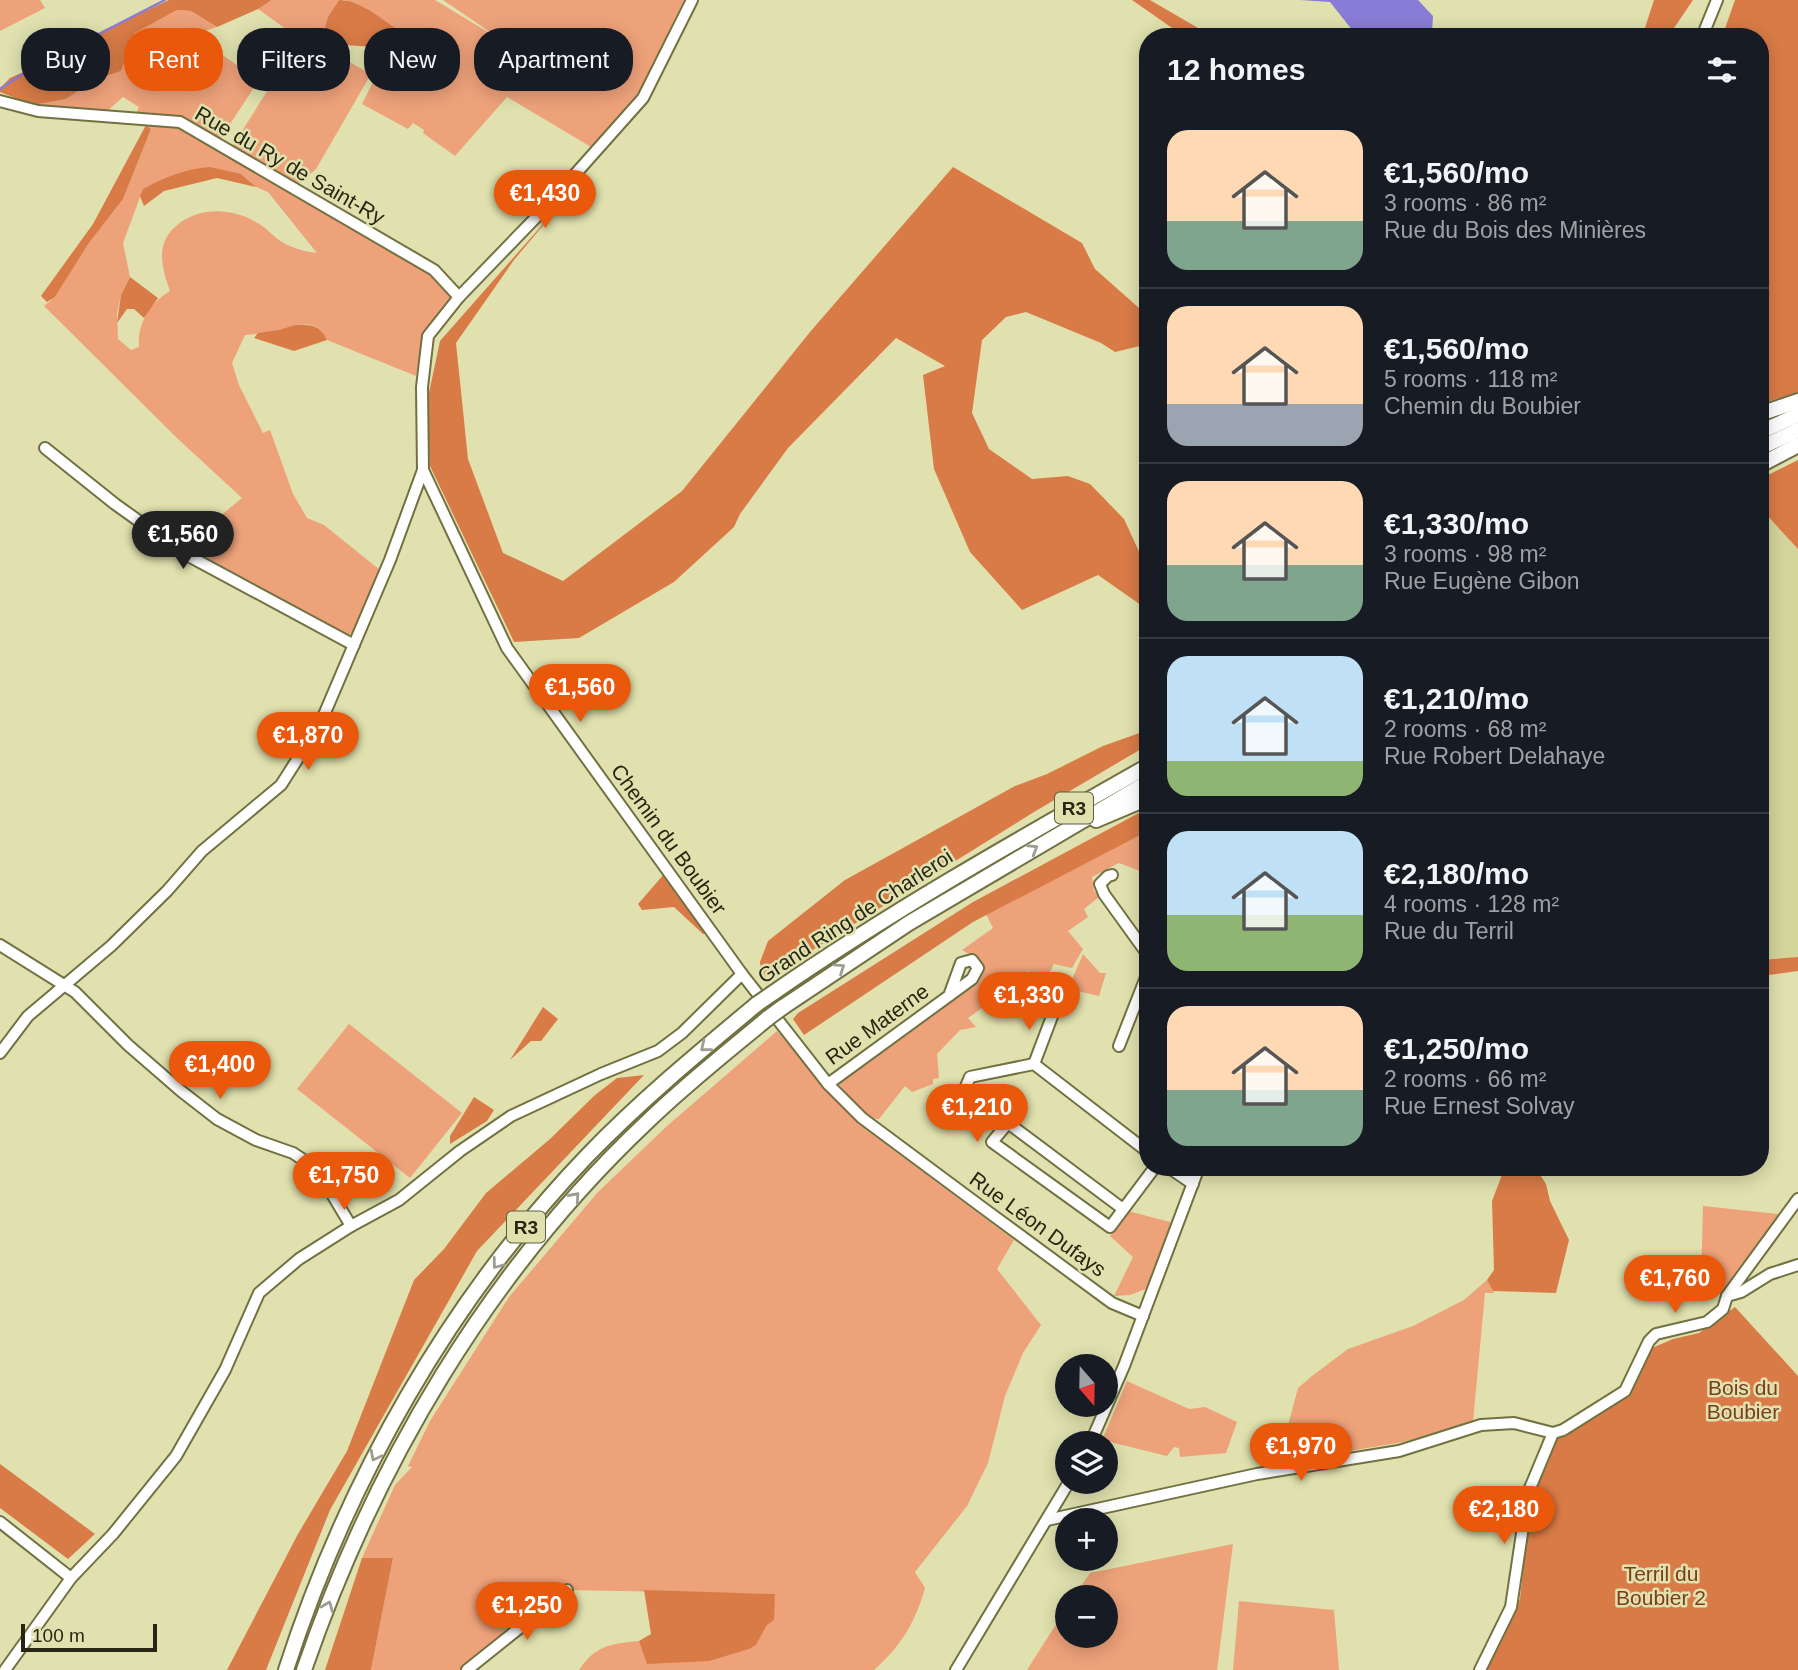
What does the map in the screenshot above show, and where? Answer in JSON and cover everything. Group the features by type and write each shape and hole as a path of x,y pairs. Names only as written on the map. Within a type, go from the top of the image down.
{"highway":[{"path":"1769,411 1798,401"},
{"path":"1769,428 1798,415"},
{"path":"1769,444 1798,430"},
{"path":"1769,460 1798,445"},
{"name":"Grand Ring de Charleroi","path":"286,1670 322,1572 354,1498 386,1435 458,1318 498,1263 586,1158 685,1064 757,1004 839,947 901,909 1139,771"},
{"name":"Grand Ring de Charleroi","path":"304,1670 342,1570 370,1507 432,1390 503,1285 553,1222 646,1123 697,1076 783,1007 909,923 1139,787"},
{"path":"1062,832 1139,803"}],"street":[{"path":"0,1052 28,1016 111,946 167,891 202,851 281,785 321,722 390,560 423,470 422,387 428,337 459,297 546,207 642,98 692,0"},
{"path":"1706,28 1717,0"},
{"name":"Rue du Ry de Saint-Ry","path":"0,101 38,111 180,122 433,270 459,297"},
{"path":"45,448 115,504 185,554 354,645"},
{"name":"Chemin du Boubier","path":"423,470 507,648 742,974"},
{"path":"1112,875 1100,884 1104,894 1139,943"},
{"path":"0,945 66,985 128,1045 217,1119 256,1140 293,1153 317,1170 351,1226"},
{"path":"5,1670 71,1578 113,1534 176,1456 225,1370 259,1293 299,1259 399,1200 460,1151 511,1116 658,1051 682,1033 742,974"},
{"name":"Rue Léon Dufays","path":"742,974 828,1084 862,1118 1112,1303 1143,1316"},
{"path":"1034,1064 1059,998 1049,992"},
{"path":"1119,1046 1139,995"},
{"name":"Rue Materne","path":"828,1084 949,996"},
{"path":"964,1091 970,1077 1034,1064 1139,1145"},
{"path":"1123,1209 1008,1123 992,1142 1110,1227 1148,1176"},
{"path":"1181,1176 1192,1184"},
{"path":"1095,1431 1143,1316 1195,1176"},
{"path":"1047,1520 1260,1474 1399,1451 1480,1425 1514,1423 1553,1433 1563,1430 1625,1391 1649,1341 1656,1335 1707,1322 1723,1309 1727,1296 1798,1199"},
{"path":"1727,1296 1741,1292 1770,1274 1798,1265"},
{"path":"1480,1670 1511,1608 1528,1493 1553,1433"},
{"path":"956,1670 1062,1494"},
{"path":"0,1522 71,1578"},
{"path":"467,1670 566,1590"}],"shaded area":[{"path":"0,0 40,0 45,8 0,31"},
{"path":"272,0 339,0 327,28 285,28 258,9"},
{"path":"345,0 435,0 481,28 474,28 474,91 633,91 633,28 484,28 443,0 684,0 640,91 591,147 507,97 455,156 413,123 408,129 362,104 368,91 460,91 460,28 392,28 365,9"},
{"path":"1300,0 1418,0 1433,16 1432,28 1351,28 1330,2"},
{"path":"177,10 191,11 217,27 214,28 144,28"},
{"path":"223,55 237,65 237,91 252,91 219,141 180,119 136,113 139,107 123,97 106,112 33,105 66,99 78,91 110,91 110,75 121,71 124,63 124,91 223,91"},
{"path":"350,62 364,70 364,86 316,169 295,187 232,147 267,91 350,91"},
{"path":"146,125 179,126 433,273 453,297 423,336 416,376 327,340 318,328 306,324 245,335 232,363 239,385 263,433 270,430 293,494 307,518 324,525 380,570 355,631 345,637 180,549 242,498 177,438 44,306 55,297 89,243 123,199 151,129","holes":["241,174 256,187 268,192 317,253 286,244 251,219 229,212 206,212 185,220 169,234 163,249 163,265 170,291 156,302 146,315 140,330 139,347 131,350 118,339 117,314 121,295 130,277 123,243 143,189"]},
{"path":"1769,518 1798,549 1798,957 1769,959"},
{"path":"1139,836 1139,871 1119,863 1092,877 1094,891 1099,897 1084,909 1088,917 1068,931 1083,949 1072,968 1054,964 1046,980 1028,971 1016,981 1001,1006 996,998 968,1018 976,1027 960,1030 937,1054 939,1078 933,1079 933,1084 912,1092 905,1086 879,1119 867,1118 839,1084 975,982 976,958 962,950 993,928 986,914"},
{"path":"1083,954 1100,973 1106,973 1099,996 1068,989"},
{"path":"349,1024 462,1113 410,1178 297,1089"},
{"path":"777,1031 859,1124 1014,1240 997,1269 1041,1325 1023,1353 1005,1396 988,1463 967,1506 915,1572 925,1588 906,1633 874,1670 579,1670 591,1655 604,1647 620,1643 639,1641 648,1664 756,1645 767,1625 775,1594 567,1590 462,1670 371,1670 393,1558 362,1558 395,1485 412,1467 408,1466 430,1421 509,1297 598,1192 667,1126"},
{"path":"1703,1206 1786,1215 1730,1292 1701,1281"},
{"path":"1128,1211 1174,1223 1146,1289 1130,1295 1114,1296 1133,1257 1110,1236"},
{"path":"1487,1280 1494,1293 1485,1293 1473,1422 1403,1442 1278,1463 1298,1388 1348,1349 1413,1326 1464,1300"},
{"path":"1127,1381 1189,1409 1205,1407 1237,1422 1226,1453 1180,1457 1179,1448 1174,1447 1167,1456 1118,1444 1118,1431 1106,1431 1111,1418 1118,1418 1118,1402"},
{"path":"1233,1544 1217,1670 1027,1670 1055,1626 1055,1648 1118,1648 1118,1585 1082,1585 1090,1573 1118,1571 1118,1567"},
{"path":"1239,1601 1334,1610 1339,1670 1233,1670"}],"green space":[{"path":"169,0 272,0 217,27 191,11 177,10 144,28 124,28 124,63 121,71 110,75 108,28"},
{"path":"339,0 348,1 374,13 395,28 364,28 364,46 350,45 350,28 325,28 328,17"},
{"path":"1132,0 1150,0 1198,28 1172,28"},
{"path":"1654,0 1693,0 1674,28 1645,28"},
{"path":"1735,0 1798,0 1798,392 1769,401 1769,28 1725,28"},
{"path":"21,73 21,91 78,91 66,99 33,105 0,92 0,88 10,78"},
{"path":"146,125 151,129 123,199 89,243 55,297 47,302 41,296 93,224"},
{"path":"210,167 241,174 256,187 217,178 164,191 144,206 140,196 143,189 175,174"},
{"path":"953,167 1082,243 1095,269 1139,308 1139,346 1115,352 1101,343 1026,312 1006,317 982,340 972,413 989,449 1032,479 1068,476 1090,484 1124,519 1139,552 1139,604 1098,575 1022,610 970,552 934,469 923,375 945,366 896,338 788,448 740,514 734,527 674,582 579,638 514,642 430,466 427,402 440,341 566,198 514,260 456,343 468,459 503,553 563,581 682,491 810,332"},
{"path":"130,277 158,298 144,318 134,309 127,309 117,323 121,295"},
{"path":"295,325 314,326 327,340 294,351 254,338 258,333"},
{"path":"1798,460 1798,549 1769,518 1769,474"},
{"path":"1139,733 1139,750 1034,812 766,979 762,977 760,962 768,941 845,880 1015,786 1047,774 1103,746"},
{"path":"1139,813 1139,836 973,922 804,1035 793,1019 798,1013 973,902"},
{"path":"665,873 708,931 703,934 674,907 642,910 638,904"},
{"path":"1798,957 1798,971 1769,975 1769,959"},
{"path":"543,1007 558,1019 541,1041 531,1041 510,1060"},
{"path":"644,1075 477,1251 330,1510 266,1670 227,1670 298,1534 347,1451 414,1280 444,1249 486,1193 550,1139 595,1095 617,1078"},
{"path":"474,1097 494,1110 487,1121 450,1144 450,1136"},
{"path":"1502,1176 1541,1176 1569,1240 1556,1293 1493,1291 1487,1280 1494,1270 1492,1201"},
{"path":"1735,1307 1798,1376 1798,1670 1485,1670 1520,1599 1531,1496 1558,1437 1636,1383 1652,1348 1673,1339 1699,1333"},
{"path":"0,1464 95,1534 68,1559 0,1508"},
{"path":"362,1558 393,1558 371,1670 325,1670"},
{"path":"644,1590 775,1594 774,1620 767,1625 756,1645 749,1649 709,1661 647,1664 639,1641 651,1634"}],"waterway":[{"path":"0,89 27,71 165,0"}],"park label":[{"name":"Bois du Boubier","path":"1743,1399"},
{"name":"Terril du Boubier 2","path":"1661,1585"}]}
